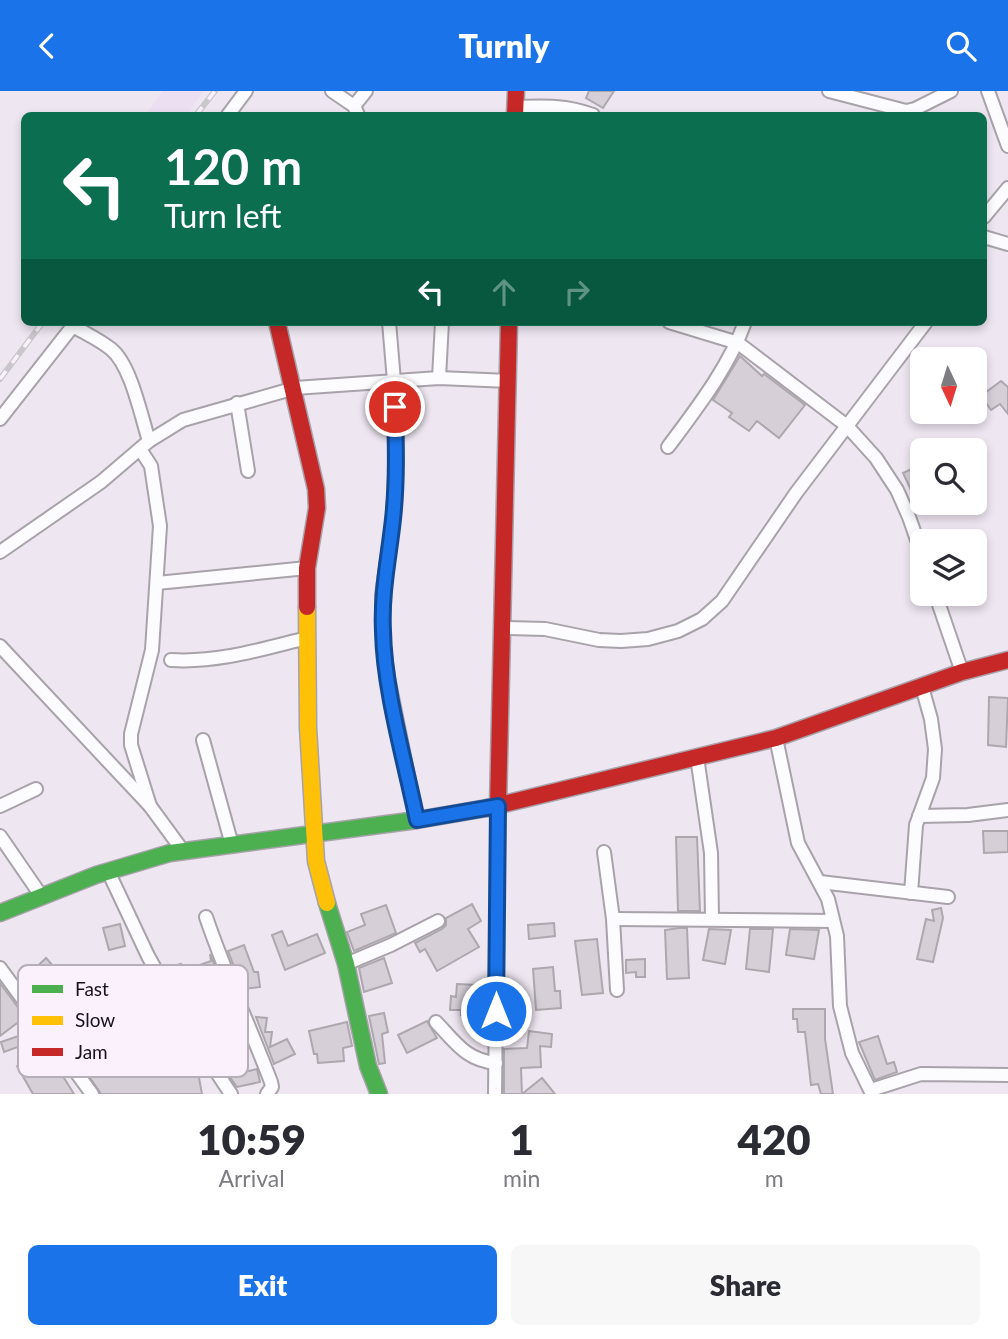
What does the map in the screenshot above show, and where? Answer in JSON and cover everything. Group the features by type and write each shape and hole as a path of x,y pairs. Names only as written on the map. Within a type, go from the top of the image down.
{"street":[{"path":"230,112 246,91"},
{"path":"332,91 356,111 366,91"},
{"path":"829,91 906,111 951,91"},
{"path":"988,91 1008,146"},
{"path":"516,105 558,106 585,112"},
{"path":"987,213 1008,188"},
{"path":"987,238 1008,244"},
{"path":"0,419 72,326"},
{"path":"77,326 111,349 126,370 151,466 160,526 157,583 152,650 131,734 131,745 150,806"},
{"path":"279,326 316,489 317,508 307,568 308,727 316,860 346,964 368,1066 379,1094"},
{"path":"389,326 394,381 396,484 382,595 383,634 388,677 417,820"},
{"path":"439,378 442,326"},
{"path":"495,1094 498,806 509,326"},
{"path":"682,326 738,343 847,426 876,457 897,490 913,529"},
{"path":"668,447 738,343 744,326"},
{"path":"503,628 545,629 599,640 621,641 668,634 702,619 722,601 796,493 923,326"},
{"path":"0,552 101,482 144,445 183,421 295,388 439,378 509,381"},
{"path":"237,403 248,471"},
{"path":"157,583 307,568"},
{"path":"939,606 962,672"},
{"path":"171,660 216,659 307,638"},
{"path":"0,646 150,806 183,851"},
{"path":"0,913 108,871 183,851 314,835 498,806 776,738 962,672 1008,660"},
{"path":"912,893 916,825 933,778 935,749 922,687"},
{"path":"776,738 798,843 828,899 837,936 840,1006 852,1053 871,1092 921,1074 1008,1075"},
{"path":"203,740 232,845"},
{"path":"698,757 711,853 712,919"},
{"path":"0,806 36,789"},
{"path":"919,815 968,815 1008,810"},
{"path":"0,836 42,897"},
{"path":"604,852 613,919 617,990"},
{"path":"108,871 153,965"},
{"path":"820,882 948,897"},
{"path":"206,917 223,965"},
{"path":"613,919 833,921"},
{"path":"346,964 438,921"},
{"path":"0,968 18,993"},
{"path":"248,1022 271,1082 272,1087 267,1094"},
{"path":"436,1022 462,1050 474,1058 496,1063"},
{"path":"80,1077 92,1094"},
{"path":"220,1077 231,1094"}],"shaded area":[{"path":"163,91 204,91 188,112 147,112"}],"building":[{"path":"589,91 614,91 603,108 586,98"},
{"path":"740,356 762,376 764,374 805,405 779,438 757,421 749,431 729,417 732,413 713,400"},
{"path":"1001,381 1008,387 1008,414 1000,404 991,410 987,404 987,392"},
{"path":"910,470 910,488 903,473"},
{"path":"989,697 1008,698 1006,747 988,745"},
{"path":"983,831 1008,831 1008,852 984,853"},
{"path":"676,837 697,837 700,911 678,911"},
{"path":"472,904 481,921 468,929 479,947 437,971 425,949 420,952 415,943 442,929 446,925 446,918"},
{"path":"386,905 396,933 354,951 347,932 365,925 361,914"},
{"path":"941,908 943,918 933,962 917,959 926,919 934,921 932,910"},
{"path":"554,923 555,936 529,939 528,925"},
{"path":"120,924 125,946 109,950 103,928"},
{"path":"687,928 689,978 667,979 665,930"},
{"path":"709,929 731,930 725,964 703,960"},
{"path":"750,929 773,929 769,972 746,969"},
{"path":"790,929 819,930 814,959 786,955"},
{"path":"282,931 288,946 317,934 325,953 285,970 272,935"},
{"path":"597,939 603,993 582,995 575,941"},
{"path":"244,945 254,972 258,972 260,987 248,988 248,965 233,965 228,951"},
{"path":"210,954 215,965 200,965 211,961"},
{"path":"46,958 52,965 39,965"},
{"path":"384,958 392,983 364,992 359,968"},
{"path":"645,959 645,977 636,977 636,972 626,973 626,960"},
{"path":"553,967 555,991 560,991 561,1008 536,1010 533,969"},
{"path":"0,983 18,1007 18,1022 0,1036"},
{"path":"457,984 476,985 473,1016 461,1015 461,1010 450,1010 451,996 456,997"},
{"path":"793,1009 825,1009 825,1039 833,1094 821,1094 818,1084 811,1085 805,1032 798,1032 797,1019 793,1019"},
{"path":"384,1013 388,1032 382,1034 385,1063 379,1064 369,1016"},
{"path":"256,1017 267,1018 265,1032 272,1032 270,1047 287,1039 295,1054 274,1064"},
{"path":"427,1021 437,1038 407,1053 398,1035"},
{"path":"347,1022 352,1046 343,1048 344,1061 318,1063 309,1031"},
{"path":"529,1031 552,1034 551,1047 540,1046 541,1067 521,1068 522,1094 504,1094 504,1049 527,1048"},
{"path":"18,1036 18,1047 4,1052 1,1042"},
{"path":"878,1036 887,1064 894,1062 897,1072 875,1080 859,1042"},
{"path":"257,1069 260,1082 237,1087 230,1077 248,1077 248,1071"},
{"path":"23,1077 63,1077 74,1094 33,1094"},
{"path":"90,1077 199,1077 202,1094 101,1094"},
{"path":"542,1078 555,1094 522,1094"}],"railway":[{"path":"198,112 215,91"},
{"path":"0,379 40,326"}],"traffic: fast":[{"path":"0,913 96,875 170,853 487,808"},
{"path":"327,903 346,964 368,1066 379,1094"}],"traffic: slow":[{"path":"307,607 308,727 316,861 327,903"}],"traffic: jam":[{"path":"515,112 516,91"},
{"path":"278,326 316,489 317,508 307,568 307,607"},
{"path":"498,806 509,326"},
{"path":"487,808 776,738 962,672 1008,660"}],"route":[{"path":"395,407 397,460 393,518 382,595 388,677 417,820 498,806 496,1011"}]}
